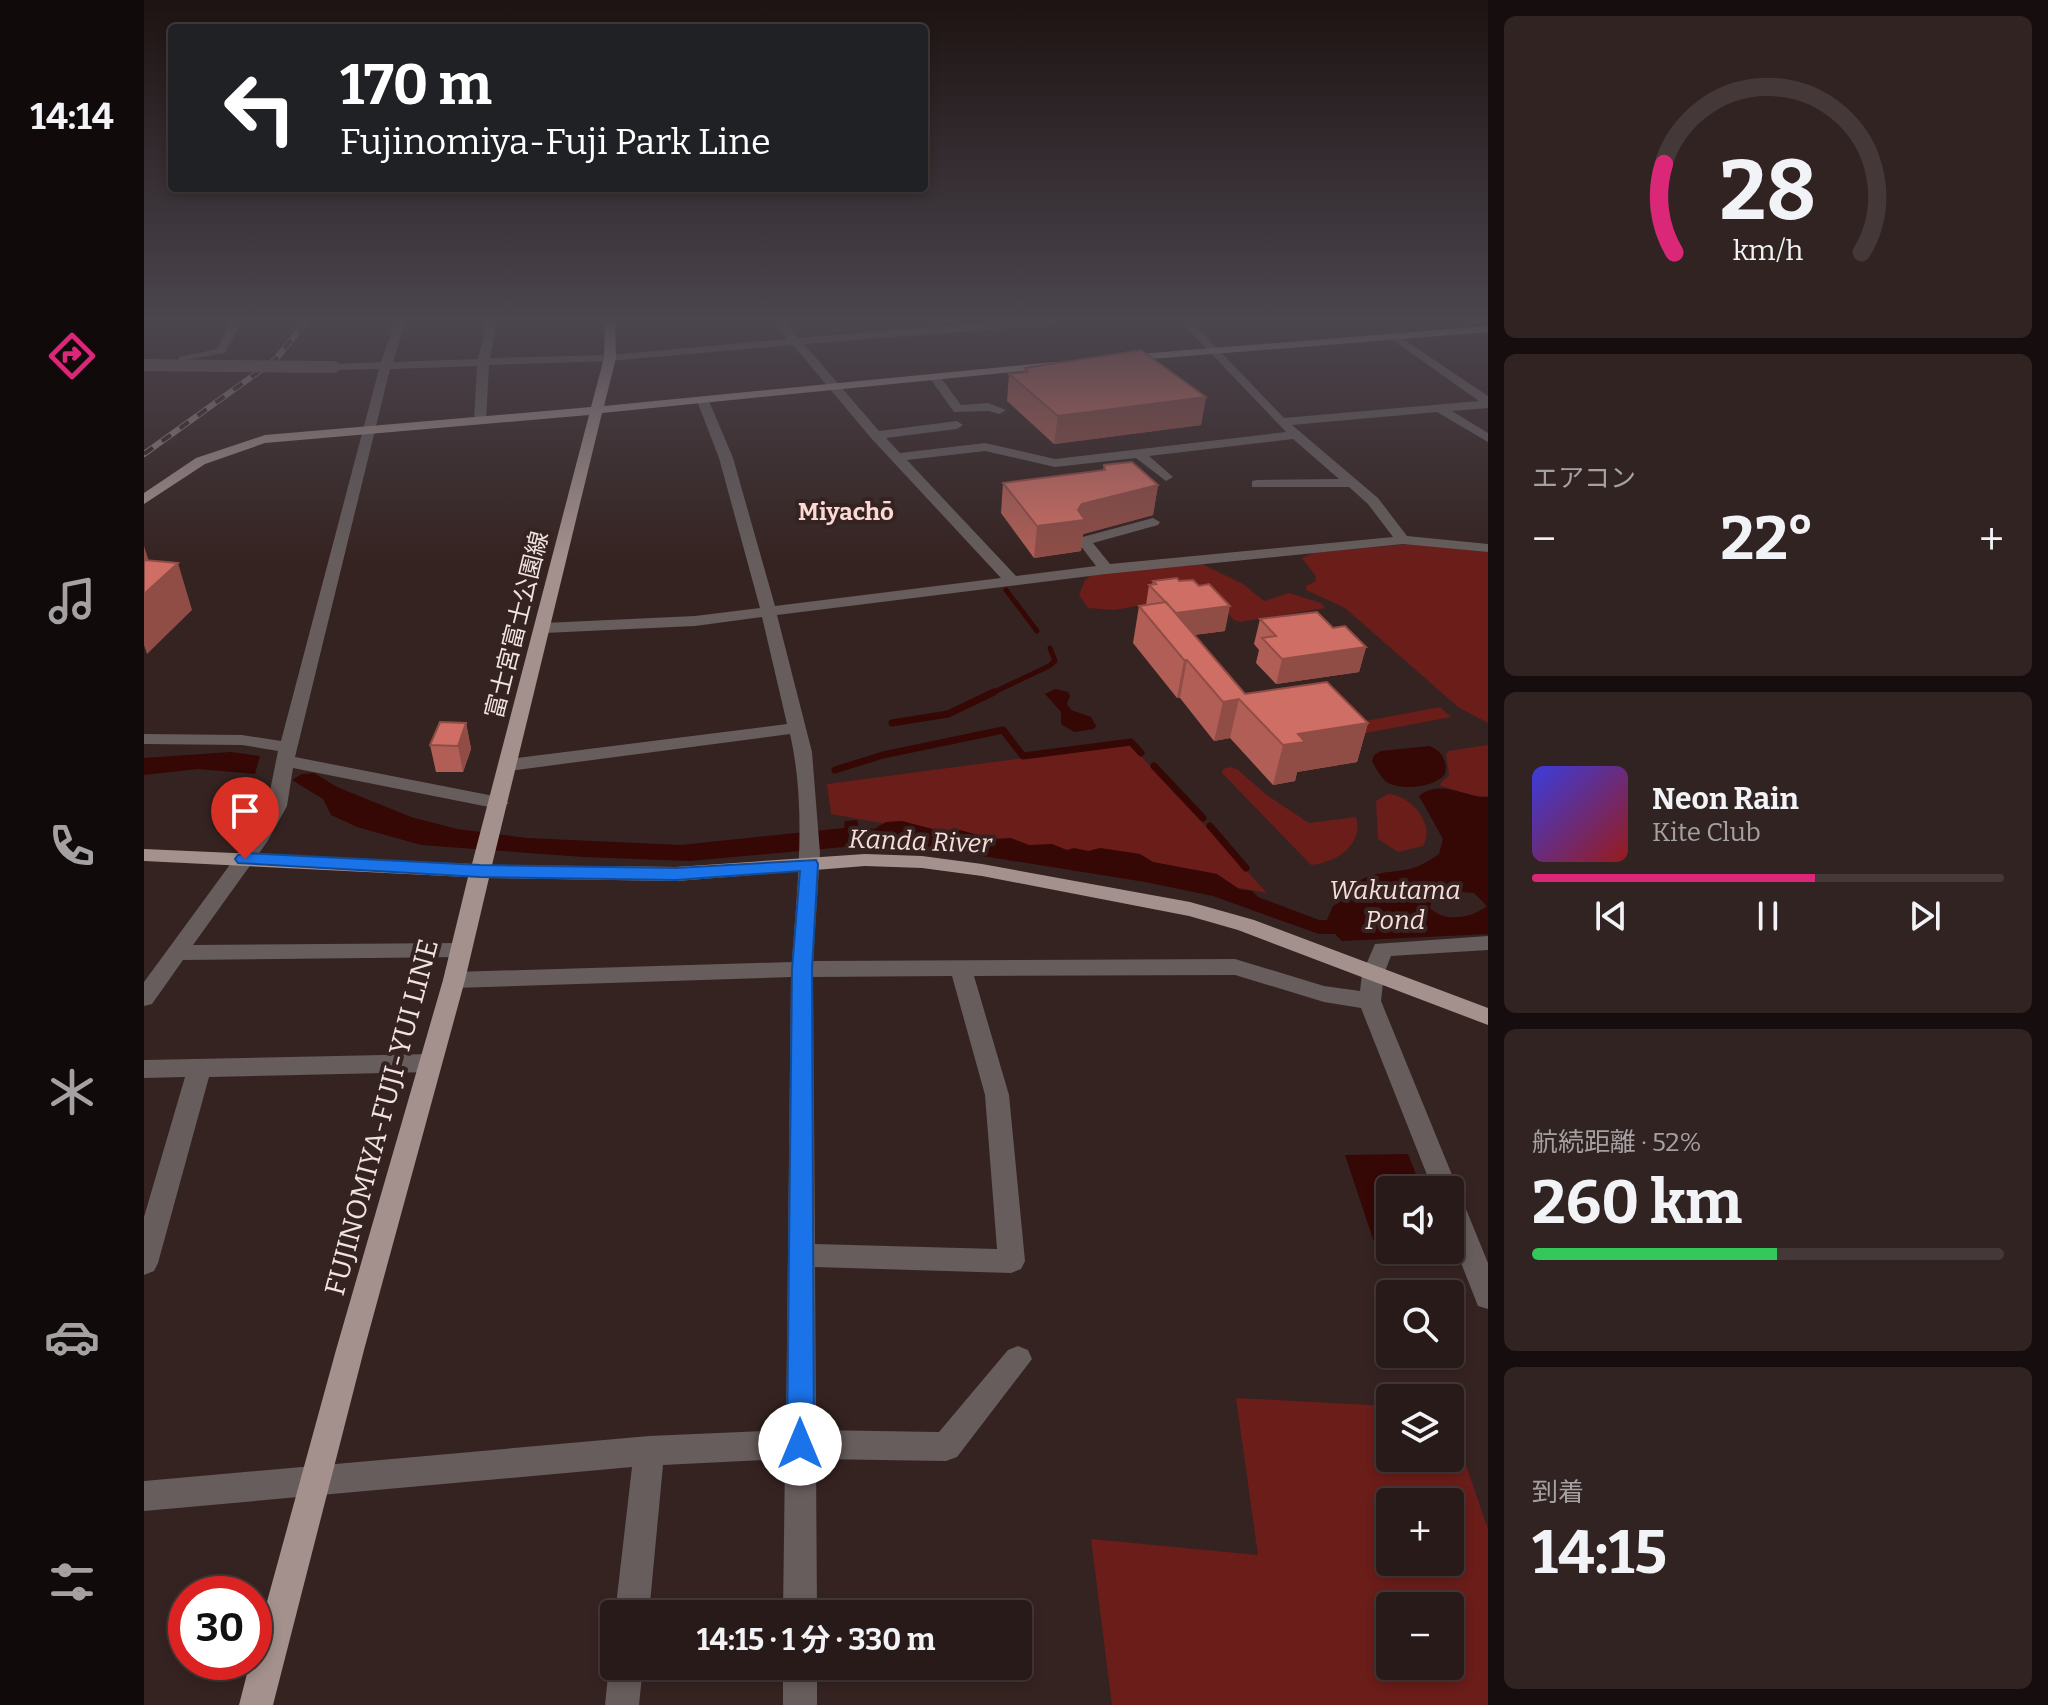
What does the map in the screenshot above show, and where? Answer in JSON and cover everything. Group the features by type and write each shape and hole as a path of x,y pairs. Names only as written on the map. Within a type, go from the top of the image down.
{"main road":[{"name":"富士宮富士公園線","path":"483,862 599,402"},
{"path":"144,500 180,471 207,456 265,439 696,402"},
{"path":"144,855 483,862 676,874 809,858 922,862 1107,892 1190,909 1246,925 1488,1017"},
{"name":"FUJINOMIYA-FUJI-YUI LINE","path":"256,1705 454,980 483,862"}],"street":[{"path":"144,998 245,859 277,806 287,754 376,402"},
{"path":"480,420 481,402"},
{"path":"703,402 726,458 798,728 808,826 802,969 800,1600"},
{"path":"845,402 1012,580"},
{"path":"953,402 958,409 988,407 1000,410"},
{"path":"1261,402 1373,501 1403,540"},
{"path":"1281,422 1488,403"},
{"path":"1441,409 1488,438"},
{"path":"876,435 957,425"},
{"path":"898,457 985,447 1055,463 1296,435"},
{"path":"1137,452 1166,477"},
{"path":"1257,484 1353,483"},
{"path":"1106,569 1084,541 1153,522"},
{"path":"544,628 695,621 1106,569 1403,540 1488,548"},
{"path":"509,765 798,728"},
{"path":"144,739 242,740 287,754 499,803"},
{"path":"1440,1176 1370,1001 1373,974 1383,949 1488,943"},
{"path":"174,953 461,950"},
{"path":"801,1255 1011,1261 997,1095 960,967"},
{"path":"454,980 802,969 1235,967 1324,994 1370,1001"},
{"path":"144,1069 430,1063"},
{"path":"144,1263 200,1067"},
{"path":"1464,1236 1488,1297"},
{"path":"144,1496 649,1451 800,1444 946,1447 1018,1359"},
{"path":"633,1600 649,1451"},
{"path":"622,1705 625,1680"},
{"path":"800,1680 800,1705"}],"shaded area":[{"path":"1410,544 1488,552 1488,723 1458,707 1345,608 1306,590 1306,586 1316,581 1302,558 1313,553"},
{"path":"1202,564 1243,584 1264,601 1289,593 1321,603 1325,608 1240,622 1234,620 1215,600 1157,602 1115,610 1088,608 1079,595 1085,580 1093,574"},
{"path":"1440,707 1451,717 1350,736 1339,726"},
{"path":"1130,744 1267,893 831,814 827,784"},
{"path":"1488,745 1488,796 1478,797 1441,786 1449,775 1448,751"},
{"path":"1223,769 1237,769 1268,796 1309,823 1356,817 1356,836 1352,844 1330,861 1311,865 1222,773"},
{"path":"1388,794 1405,800 1419,812 1426,829 1423,846 1398,852 1378,839 1376,801"},
{"path":"1236,1398 1376,1405 1376,1472 1464,1472 1464,1460 1488,1529 1488,1705 1112,1705 1091,1539 1258,1555"}],"water":[{"path":"1055,689 1068,692 1067,704 1071,710 1091,717 1096,726 1094,729 1074,732 1061,724 1061,712 1045,694"},
{"path":"1429,746 1441,753 1446,770 1441,778 1427,785 1402,787 1388,783 1372,761 1374,755 1381,751"},
{"path":"231,752 260,756 255,774 198,769 144,775 144,758"},
{"path":"314,773 337,787 411,817 457,829 527,838 681,845 844,828 845,821 857,820 859,827 874,829 886,822 902,821 940,831 960,830 992,839 1011,838 1029,845 1052,844 1067,850 1088,851 1100,848 1140,854 1153,862 1217,874 1239,889 1252,891 1258,897 1319,920 1327,920 1333,906 1357,892 1355,884 1361,880 1414,868 1439,854 1443,839 1419,796 1427,791 1444,789 1488,797 1488,934 1342,941 1335,934 1319,934 1213,896 914,845 865,845 690,861 421,845 357,827 331,815 323,799 292,780 302,774","holes":["1453,891 1474,893 1487,906 1474,913 1450,917 1430,908 1432,899"]},
{"path":"1408,1154 1417,1176 1376,1176 1376,1248 1345,1155"}],"building":[{"path":"1041,402 1170,402 1058,416"},
{"path":"1132,462 1158,485 1082,504 1078,510 1085,520 1037,526 1003,483 1105,470 1104,465"},
{"path":"144,560 178,563 144,594"},
{"path":"1177,578 1179,581 1193,580 1199,586 1209,584 1230,606 1176,613 1149,585 1156,584 1153,581"},
{"path":"1166,602 1245,694 1327,682 1368,723 1298,734 1305,742 1283,745 1239,699 1223,702 1139,606"},
{"path":"1317,612 1333,628 1345,626 1366,647 1282,659 1262,638 1276,636 1260,619"},
{"path":"440,722 466,723 458,746 430,745"}],"waterway":[{"path":"1006,590 1037,631"},
{"path":"990,694 1049,666 1055,661 1050,648"},
{"path":"892,723 948,714 994,692"},
{"path":"835,770 883,755 1003,730 1023,756 1131,742 1141,753"},
{"path":"1154,766 1203,818"},
{"path":"1210,826 1246,868"}],"railway":[{"path":"144,454 217,402"}],"district":[{"name":"Miyachō","path":"846,512"}],"route":[{"path":"245,859 480,871 676,874 809,864 802,969 800,1444"}],"water label":[{"name":"Kanda River","path":"920,841"},
{"name":"Wakutama Pond","path":"1395,905"}]}
